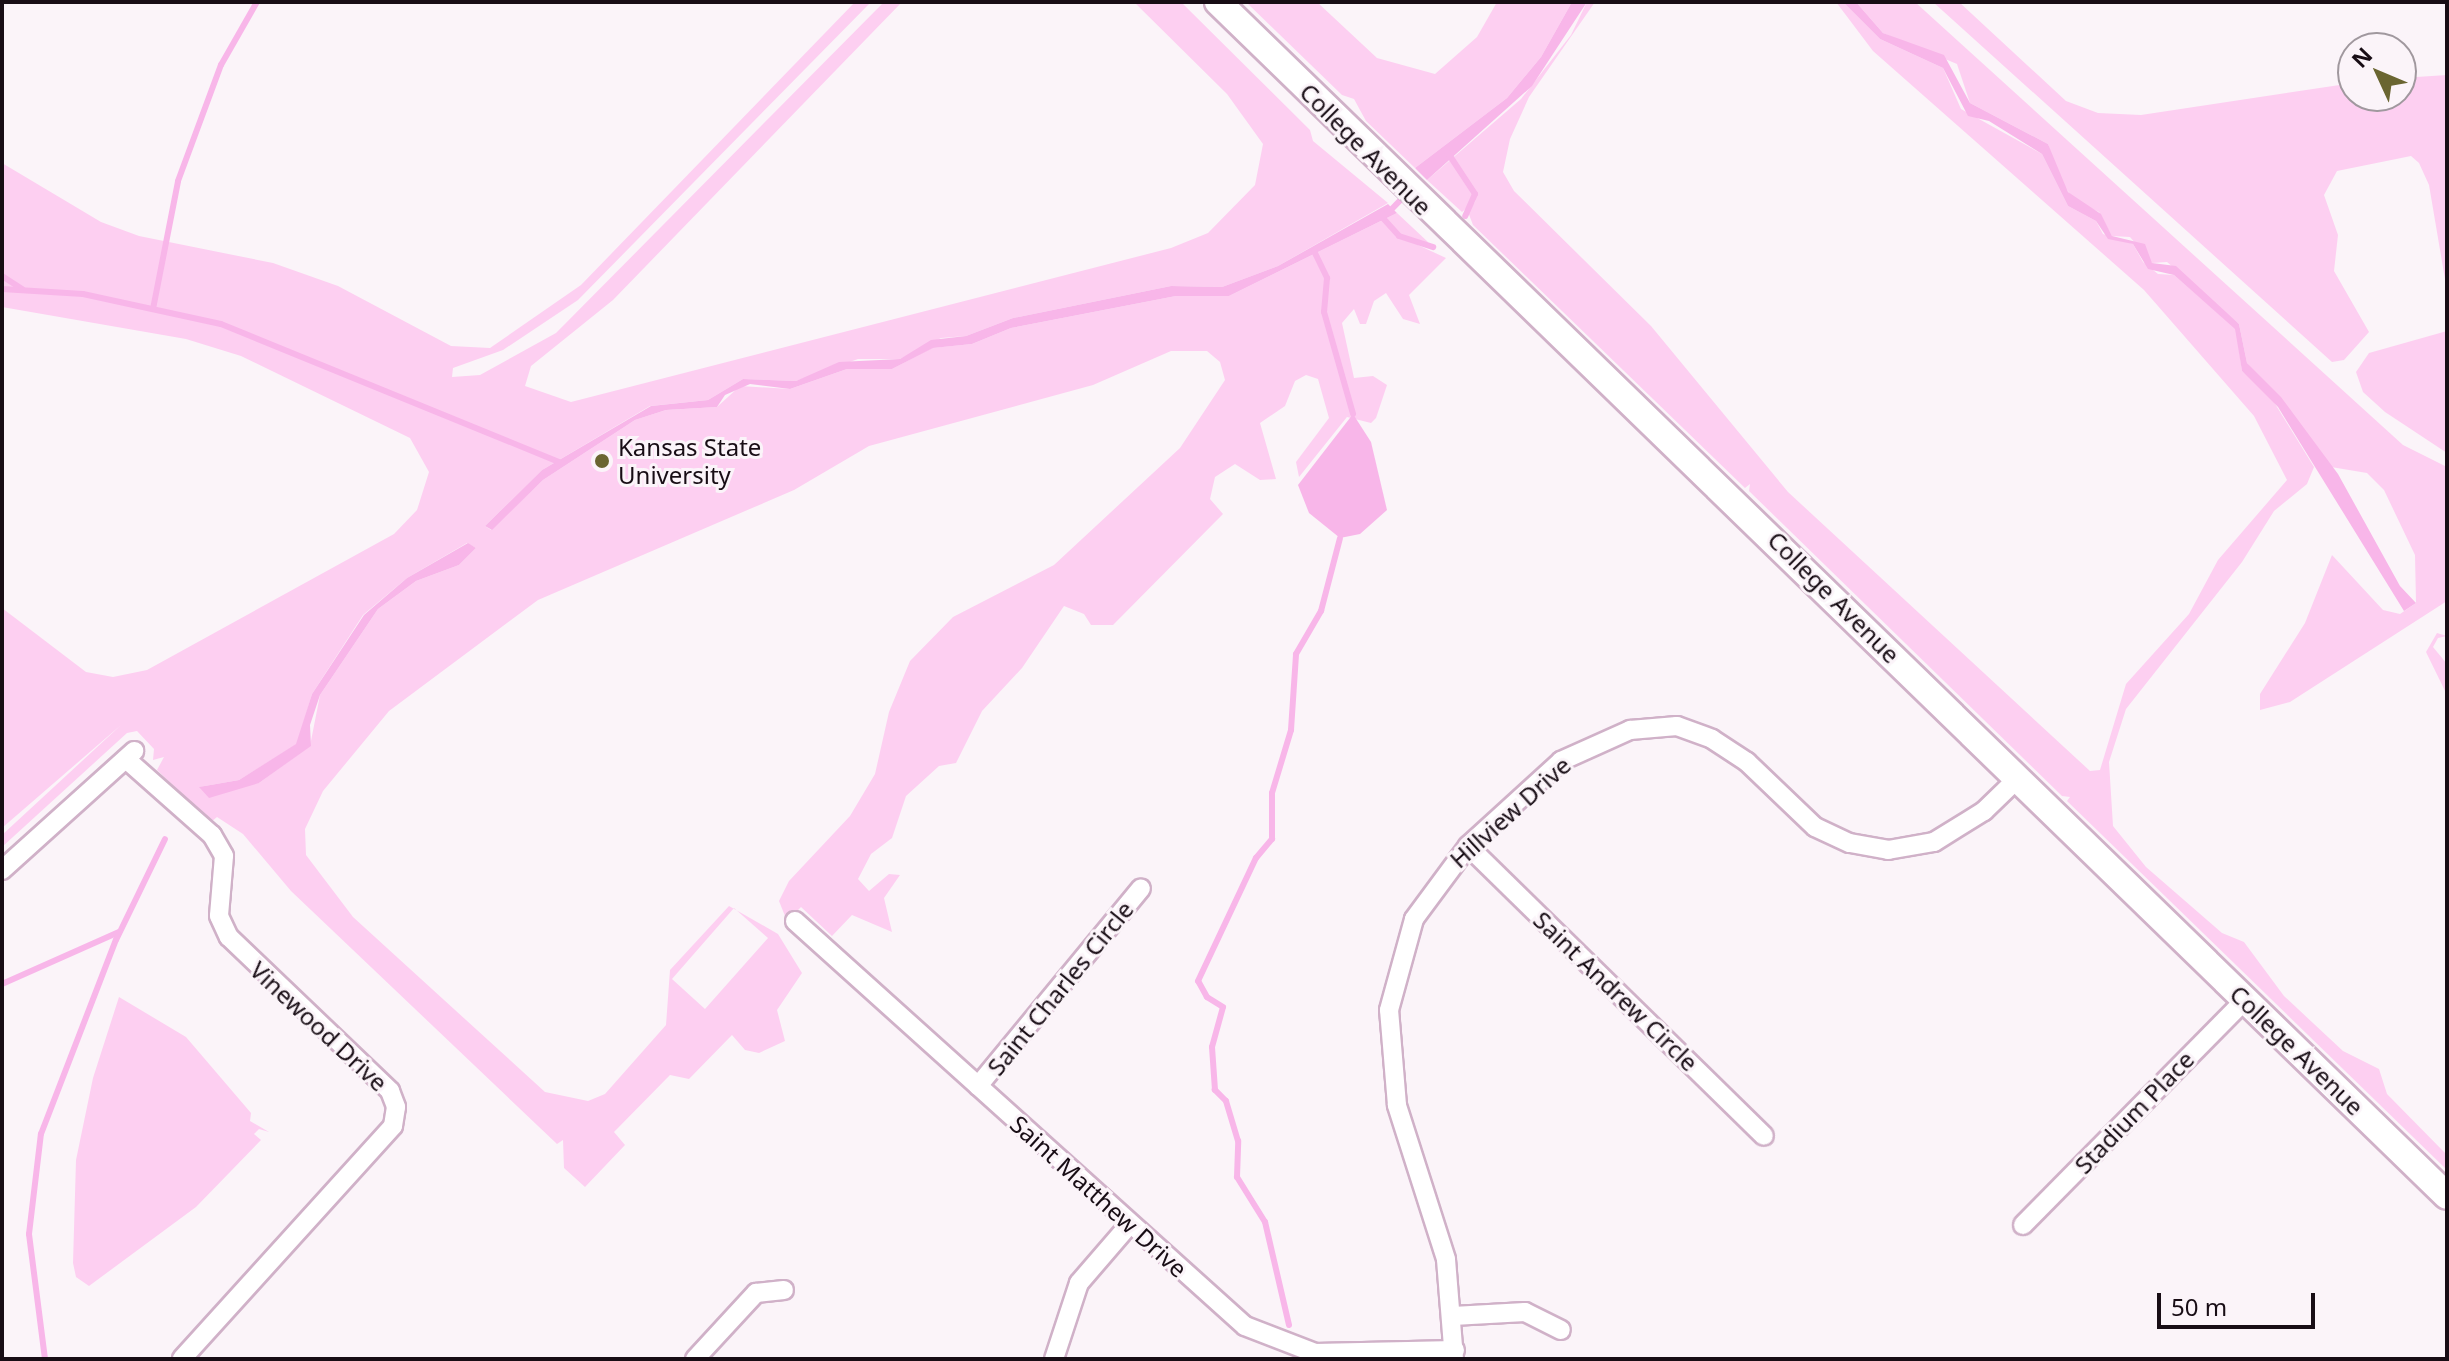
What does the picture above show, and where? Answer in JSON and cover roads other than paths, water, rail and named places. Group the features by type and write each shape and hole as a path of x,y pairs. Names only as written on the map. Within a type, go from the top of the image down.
{"street":[{"name":"College Avenue","path":"1218,2 1423,207 1686,450 2017,779 2447,1196"},
{"name":"Hillview Drive","path":"1454,1354 1453,1316 1431,1199 1397,1105 1389,1010 1414,919 1468,846 1561,761 1630,730 1677,726 1712,739 1747,762 1815,827 1850,843 1888,850 1934,842 1984,811 2017,779"},
{"name":"Vinewood Drive","path":"2,870 130,755 212,835 224,856 219,916 229,937 390,1091 396,1107 393,1126 182,1359"},
{"name":"Saint Andrew Circle","path":"1468,846 1764,1136"},
{"name":"Saint Charles Circle","path":"978,1086 1141,888"},
{"name":"Saint Matthew Drive","path":"795,921 1129,1225 1245,1326 1281,1344 1315,1353 1454,1354"},
{"name":"Stadium Place","path":"2023,1225 2245,1000"},
{"path":"1054,1359 1079,1283 1129,1225"},
{"path":"695,1359 756,1293 784,1290"},
{"path":"1453,1316 1525,1312 1561,1330"}],"waterway":[{"path":"153,309 178,181 221,65 257,2"},
{"path":"1448,153 1475,194 1465,216"},
{"path":"1387,214 1407,193"},
{"path":"1382,217 1399,236 1433,247"},
{"path":"1314,251 1327,278 1324,312 1353,414"},
{"path":"2,276 22,289"},
{"path":"2,289 83,294 221,324 559,462"},
{"path":"1289,1325 1265,1222 1237,1177 1238,1141 1226,1101 1215,1090 1212,1047 1223,1007 1207,997 1198,981 1256,858 1272,839 1272,793 1291,730 1296,654 1321,611 1340,538"},
{"path":"45,1359 29,1234 41,1134 116,940 165,839"},
{"path":"2,984 119,932"}],"place":[{"name":"Kansas State University","path":"602,461"}]}
